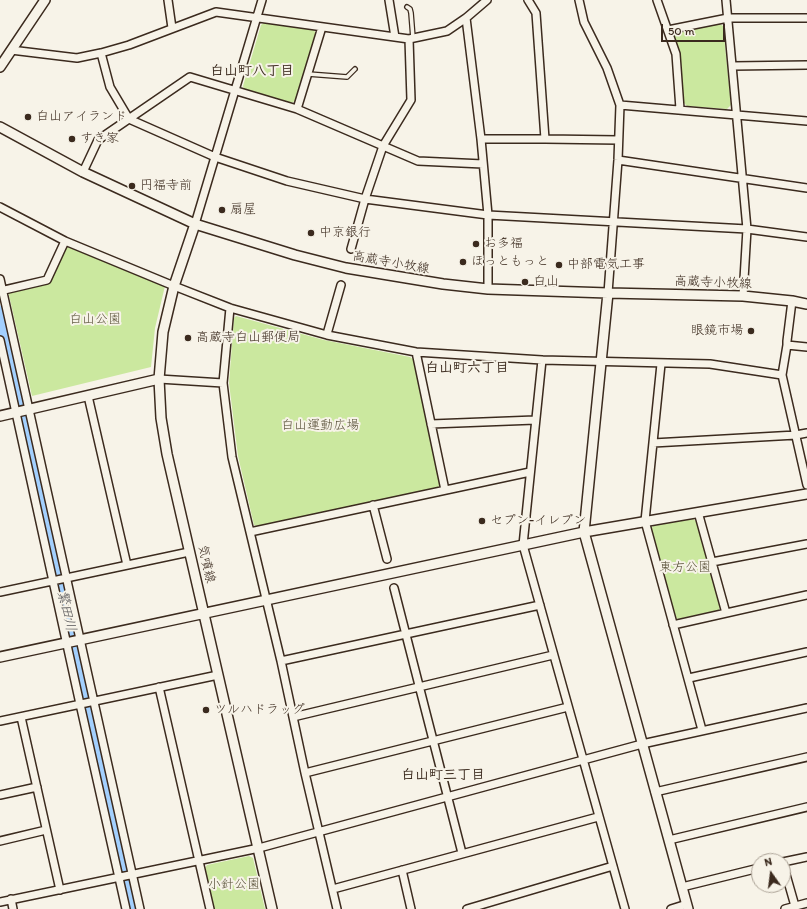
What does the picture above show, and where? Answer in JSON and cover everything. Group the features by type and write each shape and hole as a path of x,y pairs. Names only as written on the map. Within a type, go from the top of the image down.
{"street":[{"path":"0,67 45,0"},
{"path":"168,0 172,28"},
{"path":"195,224 262,0"},
{"path":"389,0 395,37"},
{"path":"11,50 77,58 129,45 216,12 411,39 447,31 466,18 487,0"},
{"path":"528,0 536,14 545,138"},
{"path":"579,0 584,22 607,68 620,104 618,160 608,293 584,532 688,907 671,909"},
{"path":"657,0 676,54 680,109"},
{"path":"726,0 738,115 747,229 743,296"},
{"path":"466,18 481,139 488,215 488,289"},
{"path":"668,30 728,18 807,18"},
{"path":"297,109 322,27"},
{"path":"351,249 365,199 383,146 411,100 411,39"},
{"path":"101,53 110,87 129,119 215,157 287,181 365,199 488,215 747,229 807,237"},
{"path":"733,66 807,64"},
{"path":"83,172 98,140 190,77 297,109 418,161 483,164"},
{"path":"620,104 807,122"},
{"name":"高蔵寺小牧線","path":"0,127 83,172 195,224 295,255 346,268 442,284 488,289 743,296 807,304"},
{"path":"481,139 545,138 618,140"},
{"path":"618,160 807,188"},
{"path":"0,207 66,241 230,308 327,334 416,352 542,360 710,364 782,374"},
{"name":"気噴線","path":"195,224 174,286 163,332 159,379 161,418 167,454 272,909"},
{"path":"1,290 47,280 66,241"},
{"path":"0,279 1,290 140,909"},
{"path":"327,334 341,285"},
{"path":"792,301 782,374 807,485"},
{"path":"230,308 223,383 232,457 281,661 337,909"},
{"path":"0,340 52,581 126,909"},
{"path":"787,345 807,347"},
{"path":"416,352 445,490"},
{"path":"542,360 523,545 625,909"},
{"path":"661,364 645,521 702,730"},
{"path":"0,416 159,379 223,383"},
{"path":"88,396 126,565"},
{"path":"431,424 535,420"},
{"path":"653,442 796,435 807,433"},
{"path":"250,532 530,472"},
{"path":"0,657 584,532 807,494"},
{"path":"373,505 387,559"},
{"path":"698,512 726,613"},
{"path":"712,562 807,544"},
{"path":"0,592 190,552"},
{"path":"394,588 462,853"},
{"path":"673,625 807,595"},
{"path":"281,661 540,605"},
{"path":"689,678 807,652"},
{"path":"293,717 553,655"},
{"path":"0,721 218,675"},
{"path":"159,687 200,860 210,909"},
{"path":"305,772 568,707"},
{"path":"0,902 258,848 642,744 807,708"},
{"path":"21,717 60,890"},
{"path":"655,792 807,757"},
{"path":"0,795 37,787"},
{"path":"669,840 807,807"},
{"path":"333,889 598,817"},
{"path":"0,840 46,830"},
{"path":"791,861 807,857"},
{"path":"467,909 613,866"},
{"path":"402,870 411,909"},
{"path":"682,887 751,870"},
{"path":"791,892 795,906"},
{"path":"11,899 13,909"},
{"path":"785,909 807,903"}],"lane":[{"path":"407,7 410,9 411,13 411,39"},
{"path":"308,74 347,77 355,69"}],"green space":[{"path":"264,23 314,30 316,34 295,101 291,103 244,89 243,86 261,25"},
{"path":"720,24 723,26 731,105 727,109 687,106 684,103 679,51 673,35 675,32"},
{"name":"白山公園","path":"68,244 165,286 155,328 151,367 32,396 8,291 50,282"},
{"name":"白山運動広場","path":"236,316 324,340 410,357 413,359 440,484 438,488 257,526 254,525 238,456 229,383 234,318"},
{"name":"東方公園","path":"693,519 696,521 720,607 719,610 678,619 675,617 651,529 653,526"},
{"name":"小針公園","path":"249,856 253,858 265,909 214,909 205,868 207,865"}],"waterway":[{"name":"繁田川","path":"0,313 133,909"}],"place":[{"name":"白山アイランド","path":"28,117"},
{"name":"すき家","path":"72,139"},
{"name":"円福寺前","path":"132,186"},
{"name":"扇屋","path":"222,210"},
{"name":"中京銀行","path":"311,233"},
{"name":"お多福","path":"476,244"},
{"name":"ほっともっと","path":"463,262"},
{"name":"中部電気工事","path":"559,265"},
{"name":"白山","path":"525,282"},
{"name":"眼鏡市場","path":"751,331"},
{"name":"高蔵寺白山郵便局","path":"188,338"},
{"name":"セブン-イレブン","path":"482,521"},
{"name":"ツルハドラッグ","path":"206,710"}],"district":[{"name":"白山町八丁目","path":"252,71"},
{"name":"白山町六丁目","path":"467,368"},
{"name":"白山町三丁目","path":"443,775"}]}
